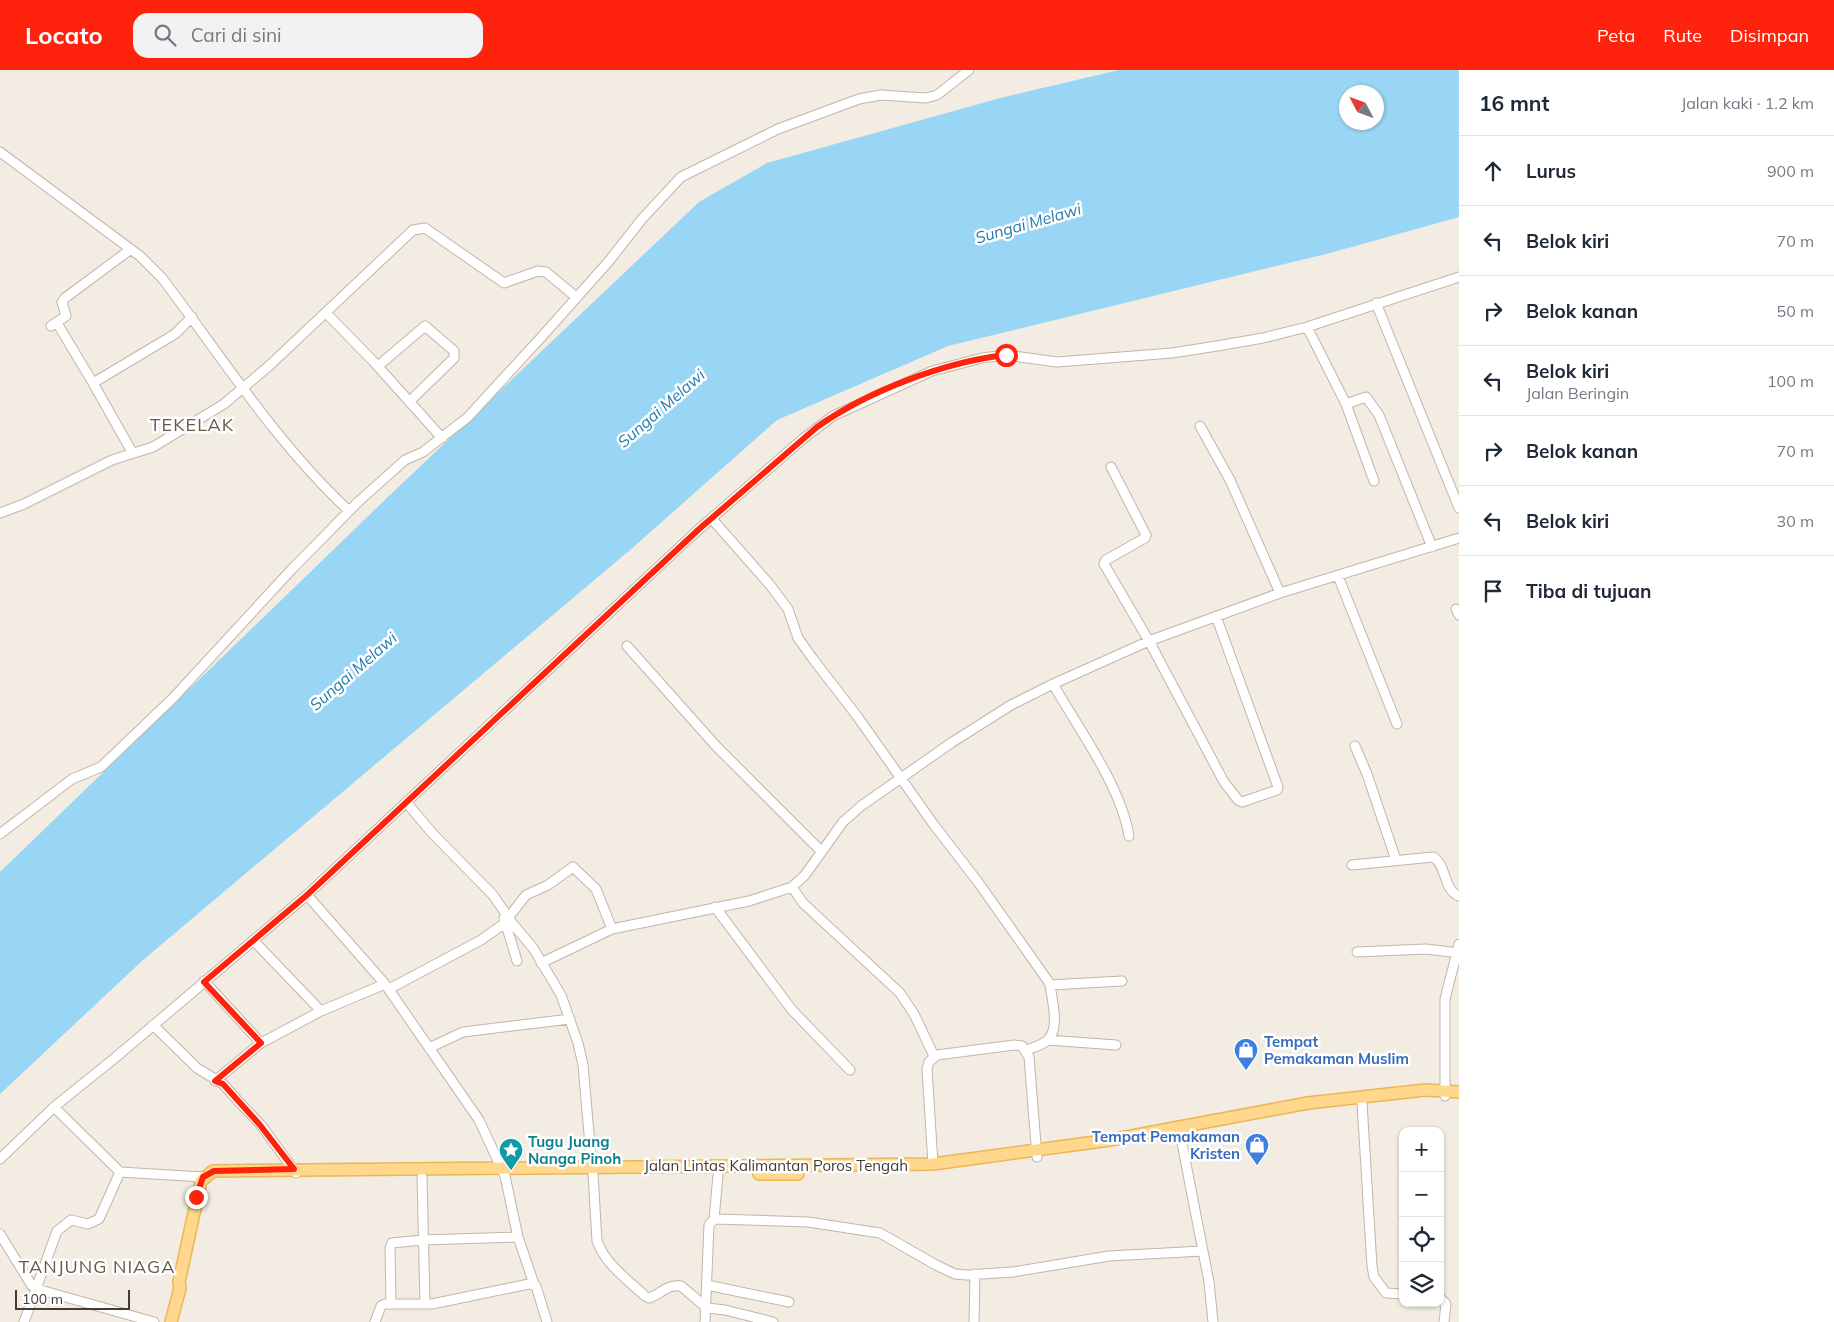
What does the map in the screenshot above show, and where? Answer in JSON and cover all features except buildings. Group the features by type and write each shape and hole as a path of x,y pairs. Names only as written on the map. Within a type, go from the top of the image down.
{"main road":[{"name":"Jalan Lintas Kalimantan Poros Tengah","path":"171,1322 180,1288 184,1282 201,1209 210,1180 215,1178 296,1172 422,1176 933,1164 1037,1154 1308,1103 1425,1090 1446,1093 1459,1098"},
{"name":"Jalan Lintas Kalimantan Poros Tengah","path":"593,1171 718,1175 933,1171 1180,1133 1309,1109 1459,1092"},
{"name":"Jalan Lintas Kalimantan Poros Tengah","path":"180,1288 179,1282 196,1197 203,1177 214,1171 504,1173"}],"street":[{"path":"0,834 72,780 101,767 173,698 292,569 349,511 405,460 423,452 468,417 681,177 778,128 859,99 881,95 926,98 937,95 969,70"},
{"path":"0,152 131,249 162,278 281,438 319,483 349,511"},
{"path":"0,513 24,504 132,452 152,447 224,404 326,313 413,230 425,228 504,283 538,271 546,272 576,297"},
{"path":"131,249 63,300 67,315 54,324 93,382 132,452"},
{"path":"0,1159 54,1107 307,895 712,518 804,438 833,416 896,386 951,365 1006,355 1057,362 1172,353 1264,338 1459,277"},
{"path":"1376,303 1459,508"},
{"path":"326,313 378,366 442,438"},
{"path":"93,382 175,334 192,317"},
{"path":"378,366 425,326 454,351 454,358 410,401"},
{"path":"1307,326 1346,404 1374,481"},
{"path":"1346,404 1366,397 1379,415 1432,547"},
{"path":"1200,426 1230,480 1280,593"},
{"path":"1111,467 1146,535 1145,538 1106,560 1104,564 1149,641 1224,782 1238,800 1242,802 1277,790 1278,787 1216,616"},
{"path":"712,518 770,585 788,609 798,638 901,776 934,825 1012,928 1050,986 1054,1022 1048,1040"},
{"path":"541,963 612,929 776,894 792,887 843,822 901,776 1011,705 1053,684 1149,641 1216,616 1280,593 1459,538"},
{"path":"1338,576 1397,724"},
{"path":"627,646 716,746 822,851"},
{"path":"1053,684 1110,783 1124,815 1130,836"},
{"path":"1355,746 1367,774 1396,860"},
{"path":"406,802 433,834 494,895 508,923 517,961"},
{"path":"1352,865 1433,856 1451,891 1459,896"},
{"path":"219,1083 261,1043 321,1011 387,986 481,940 508,923 526,895 548,884 573,867 596,889 612,929"},
{"path":"792,887 803,903 830,926 900,993 914,1014 934,1056"},
{"path":"307,895 387,986 479,1120 504,1173 518,1237 534,1284 539,1292 547,1322"},
{"path":"715,908 792,1010 850,1070"},
{"path":"508,923 533,948 561,996 578,1043 583,1065 593,1171 597,1241 606,1259 645,1296 650,1298 668,1286 675,1285 685,1289 707,1308 773,1322"},
{"path":"253,940 321,1011"},
{"path":"1357,952 1426,949 1458,950 1444,999 1446,1093"},
{"path":"1050,986 1122,981"},
{"path":"204,982 261,1043"},
{"path":"429,1048 463,1032 570,1019"},
{"path":"153,1025 197,1068 219,1083 260,1125 296,1172"},
{"path":"1026,1050 1048,1040 1116,1045"},
{"path":"933,1164 929,1062 934,1056 1014,1045 1022,1046 1029,1057 1037,1154"},
{"path":"1362,1103 1374,1277 1386,1293 1399,1294"},
{"path":"54,1107 95,1145 120,1172 203,1177"},
{"path":"1180,1133 1209,1282 1213,1322"},
{"path":"24,1322 57,1231 70,1220 88,1224 99,1219 120,1172"},
{"path":"705,1322 709,1225 714,1219 718,1175"},
{"path":"422,1176 425,1304"},
{"path":"714,1219 808,1222 880,1233 936,1266 956,1274 1013,1272 1109,1256 1203,1251"},
{"path":"0,1234 32,1286 37,1289 154,1322"},
{"path":"391,1303 390,1248 392,1243 422,1240 518,1237"},
{"path":"974,1322 975,1274"},
{"path":"375,1322 381,1306 391,1303 425,1304 471,1298 534,1284"},
{"path":"707,1285 789,1302"},
{"path":"1444,1302 1446,1304 1444,1322"}],"water":[{"name":"Sungai Melawi","path":"1119,70 1459,70 1459,217 1330,253 948,346 777,420 630,550 143,960 0,1094 0,872 390,495 699,202 767,163 1004,97"}],"place":[{"name":"Tempat Pemakaman Muslim","path":"1246,1071"},
{"name":"Tempat Pemakaman Kristen","path":"1257,1166"},
{"name":"Tugu Juang Nanga Pinoh","path":"511,1171"}],"district":[{"name":"TEKELAK","path":"192,424"},
{"name":"TANJUNG NIAGA","path":"97,1266"}],"route":[{"path":"196,1197 203,1177 214,1171 294,1169 240,1102 223,1084 215,1081 261,1043 204,982 307,895 406,802 451,763 698,530 817,427 833,416 857,404 932,371 982,358 1006,355"}]}
